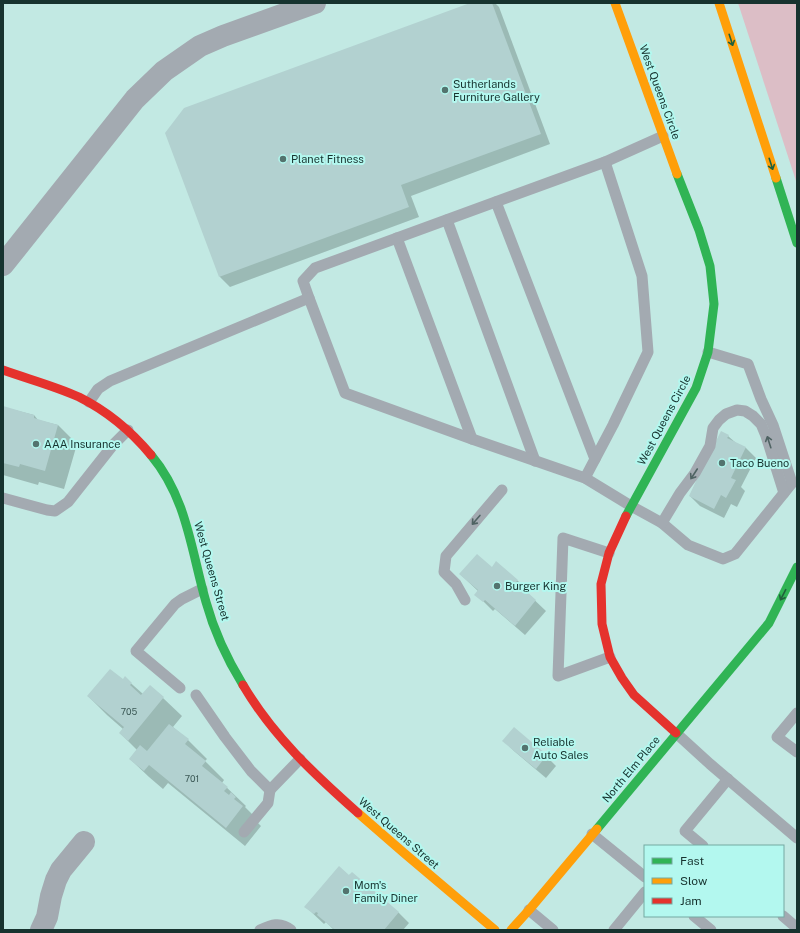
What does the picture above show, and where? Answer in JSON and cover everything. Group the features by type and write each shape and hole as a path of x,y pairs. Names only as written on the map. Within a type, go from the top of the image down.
{"main road":[{"name":"West Queens Circle","path":"615,3 699,230 710,266 714,304 708,352 696,388 631,506 609,553 601,584 602,624 610,657 634,696 676,734"},
{"path":"719,3 797,243"},
{"name":"West Queens Street","path":"3,370 67,392 89,402 108,414 128,430 150,453 171,483 183,511 202,589 210,614 233,669 246,692 264,717 282,740 319,778 442,887 495,930"},
{"name":"North Elm Place","path":"511,930 530,910 769,623 797,567"},
{"name":"North Elm Place","path":"769,623 786,611"}],"street":[{"path":"3,265 135,99 164,71 200,46 223,36 315,3"},
{"path":"41,930 56,880 61,870 84,842"}],"lane":[{"path":"663,136 605,162 315,268 303,281 345,393 586,478 662,523 688,545 723,559 735,554 792,483 773,425 761,399 748,364 708,352"},
{"path":"586,478 648,352 642,276 605,162"},
{"path":"496,202 595,459"},
{"path":"447,220 535,461"},
{"path":"397,238 472,439"},
{"path":"89,402 98,389 110,381 309,298"},
{"path":"662,523 695,473 710,446 713,428 726,414 737,410 745,411 761,424 784,493"},
{"path":"3,498 55,511 68,502 113,445 128,430"},
{"path":"465,600 456,584 444,572 446,556 502,490"},
{"path":"609,553 563,538 558,676 610,657"},
{"path":"180,688 136,651 175,604 202,589"},
{"path":"196,695 251,771 270,790"},
{"path":"797,713 777,737 797,752"},
{"path":"676,734 797,838"},
{"path":"244,832 268,803 270,790 300,758"},
{"path":"702,845 685,831 728,779"},
{"path":"592,834 644,876"},
{"path":"614,930 644,893"},
{"path":"530,910 553,930"},
{"path":"695,917 711,930"},
{"path":"784,917 797,928"},
{"path":"260,930 272,925 286,926 291,930"}],"shaded area":[{"path":"738,3 797,3 797,184"}],"building":[{"name":"Planet Fitness","path":"470,3 492,3 541,134 401,185 409,207 219,277 165,133 184,108"},
{"path":"3,406 34,415 34,418 58,425 45,471 20,464 19,467 3,463"},
{"name":"Taco Bueno","path":"721,431 729,435 727,438 746,447 731,478 736,480 726,498 721,495 714,509 689,496 696,481 694,480 697,479"},
{"name":"Burger King","path":"477,554 492,567 496,561 518,580 516,582 536,600 515,626 485,600 483,602 474,595 478,590 459,574"},
{"path":"110,669 123,679 125,676 132,683 130,685 141,695 150,685 164,697 128,741 119,733 124,727 87,696"},
{"path":"169,724 189,739 185,744 206,761 202,766 228,787 224,791 229,795 231,792 236,797 234,799 243,806 226,828 149,765 144,771 129,759 140,745 147,751"},
{"name":"Reliable Auto Sales","path":"514,727 547,755 536,769 502,741"},
{"name":"Mom's Family Diner","path":"339,866 349,875 352,872 399,912 384,930 335,930 317,915 318,913 316,912 314,914 304,907"}],"traffic: fast":[{"path":"626,516 696,388 708,352 714,304 710,266 699,230 677,174"},
{"path":"776,178 797,243"},
{"path":"151,455 173,489 186,525 213,624 226,655 243,685"},
{"path":"597,829 769,623 797,567"}],"traffic: slow":[{"path":"615,3 677,174"},
{"path":"719,3 776,178"},
{"path":"358,813 495,930"},
{"path":"511,930 597,829"}],"traffic: jam":[{"path":"3,370 61,389 79,397 118,422 151,455"},
{"path":"626,516 609,553 601,584 602,624 610,657 622,678 634,695 676,733"},
{"path":"243,685 267,721 295,754 358,813"}],"place":[{"name":"Sutherlands Furniture Gallery","path":"445,90"},
{"name":"Planet Fitness","path":"283,159"},
{"name":"AAA Insurance","path":"36,444"},
{"name":"Taco Bueno","path":"722,463"},
{"name":"Burger King","path":"497,586"},
{"name":"Reliable Auto Sales","path":"525,748"},
{"name":"Mom's Family Diner","path":"346,891"}]}
